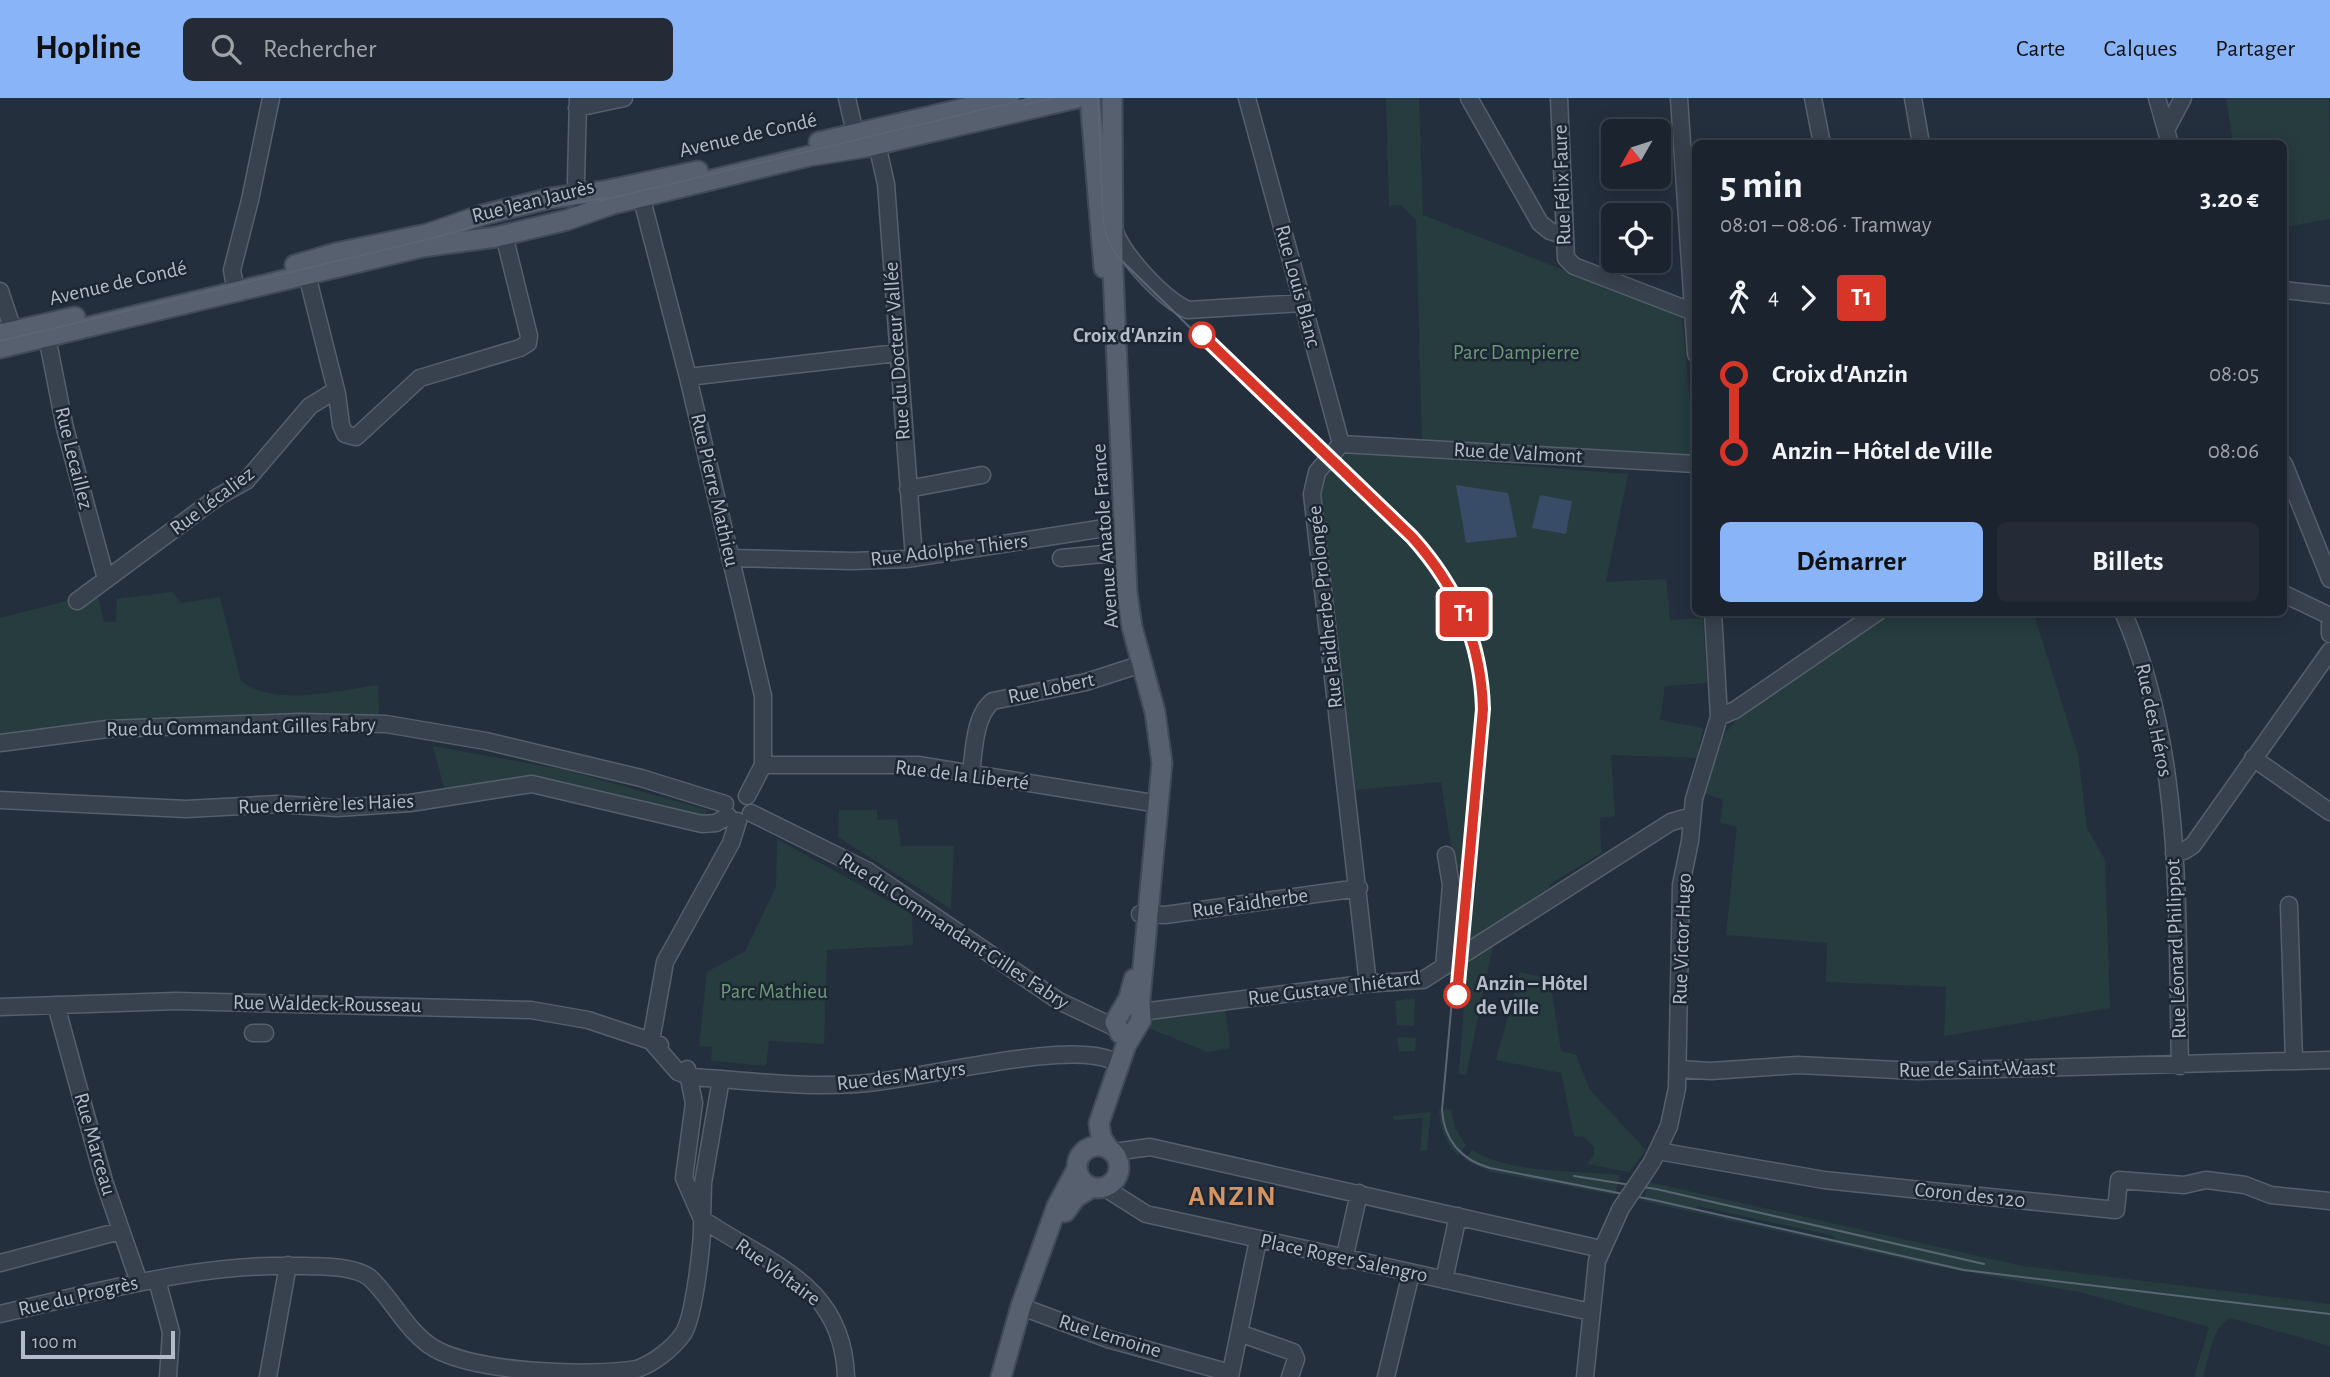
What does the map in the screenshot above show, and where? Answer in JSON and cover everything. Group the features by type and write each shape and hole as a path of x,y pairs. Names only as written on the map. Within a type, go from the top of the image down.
{"main road":[{"name":"Avenue de Condé","path":"7,339 234,286 336,253 418,236 489,213 579,194 640,190 974,102 1009,98"},
{"name":"Avenue Anatole France","path":"1111,1150 1101,1137 1099,1123 1133,985 1145,914 1155,803 1151,736 1138,666 1121,618 1112,98"},
{"name":"Rue Jean Jaurès","path":"7,339 47,337 234,286 337,270 422,247 504,235 584,214 640,190 877,144 1073,99"},
{"path":"1073,99 1082,106 1091,108"},
{"name":"Avenue Anatole France","path":"1091,108 1120,526"},
{"name":"Avenue Anatole France","path":"1085,1150 1090,1118 1127,1018"},
{"path":"1096,1146 1111,1150 1119,1161 1119,1172 1114,1182 1075,1198 1067,1209 1030,1310 1004,1369 1021,1306 1056,1206 1077,1169 1078,1160 1085,1150 1096,1146"},
{"path":"1077,1169 1082,1181 1098,1187"}],"street":[{"path":"234,286 233,265 250,200 271,98"},
{"path":"584,214 576,173 578,103 624,98"},
{"path":"847,98 855,134"},
{"name":"Rue Louis Blanc","path":"1247,98 1341,444"},
{"path":"1469,98 1541,223 1550,232 1564,236"},
{"name":"Rue Félix Faure","path":"1559,98 1566,258 1574,266 1692,312"},
{"path":"1679,98 1692,273"},
{"path":"1813,98 1821,140"},
{"path":"1913,98 1921,140"},
{"path":"2157,98 2168,137"},
{"path":"2168,137 2183,98"},
{"name":"Rue du Docteur Vallée","path":"877,144 885,178 914,558"},
{"name":"Rue Pierre Mathieu","path":"640,190 688,377 763,696 763,765 747,796"},
{"path":"1114,228 1121,245 1135,263 1173,301 1188,310 1302,303"},
{"path":"307,275 336,390 342,429 348,436 356,437 390,403 425,376 526,346 529,336 504,235"},
{"path":"0,291 7,339"},
{"path":"2287,291 2328,298"},
{"name":"Rue Lecaillez","path":"47,337 63,420 106,579"},
{"path":"688,377 897,353"},
{"name":"Rue Lécaliez","path":"77,601 219,496 246,481 310,406 336,390"},
{"name":"Rue de Valmont","path":"1341,444 1550,453 1692,464"},
{"name":"Rue Faidherbe Prolongée","path":"1341,444 1320,467 1313,482 1313,501 1359,888"},
{"path":"2287,472 2330,579"},
{"path":"908,489 982,475"},
{"name":"Rue Adolphe Thiers","path":"730,558 853,561 914,558 1120,526"},
{"path":"1061,558 1121,552"},
{"path":"2287,596 2330,617 2330,634"},
{"name":"Rue Victor Hugo","path":"1585,1377 1591,1312 1601,1249 1621,1208 1655,1156 1671,1117 1679,1069 1681,893 1692,816 1718,717 1713,616"},
{"path":"1718,717 1731,712 1872,616"},
{"name":"Rue des Héros","path":"2125,616 2143,665 2157,717 2173,831"},
{"path":"2174,853 2190,848 2330,651"},
{"name":"Rue Lobert","path":"971,773 980,724 985,708 993,701 1086,682 1138,666"},
{"name":"Rue du Commandant Gilles Fabry","path":"0,743 98,729 300,722 386,724 486,741 641,778 736,813 886,882 1033,984 1082,1013 1127,1018"},
{"path":"2253,758 2330,812"},
{"name":"Rue de la Liberté","path":"763,765 912,765 1155,803"},
{"name":"Rue derrière les Haies","path":"0,800 186,809 268,804 337,808 410,803 532,784 702,824 716,823 736,813 732,795 747,796"},
{"path":"702,1219 684,1178 694,1108 691,1077 678,1072 650,1041 665,962 731,843 736,813 752,804 747,796"},
{"name":"Rue Gustave Thiétard","path":"1127,1018 1368,984 1420,981 1671,822 1692,816"},
{"path":"2173,831 2193,834 2203,829"},
{"name":"Rue Léonard Philippot","path":"2173,831 2180,1066"},
{"path":"1444,967 1451,885 1446,855"},
{"path":"1359,888 1368,984"},
{"name":"Rue Faidherbe","path":"1145,914 1166,915 1359,888"},
{"path":"2288,905 2294,1061"},
{"name":"Rue Waldeck-Rousseau","path":"0,1007 218,1002 523,1009 578,1018 650,1041"},
{"name":"Rue Marceau","path":"56,1004 120,1231 139,1282"},
{"name":"Rue des Martyrs","path":"691,1077 856,1084 1041,1058 1091,1054 1111,1060"},
{"name":"Rue de Saint-Waast","path":"1679,1069 1711,1071 1798,1065 1917,1071 2330,1060"},
{"name":"Rue du Progrès","path":"0,1314 139,1282 233,1266 288,1265 360,1272 379,1286 419,1337 440,1352 490,1368 532,1375 625,1372 649,1364 672,1346 685,1331 689,1319 702,1219 703,1183 722,1079"},
{"path":"1111,1150 1150,1147 1601,1249"},
{"name":"Coron des 120","path":"1655,1156 1832,1181 2116,1210 2119,1180 2179,1185 2206,1180 2245,1185 2271,1195 2330,1201"},
{"name":"Place Roger Salengro","path":"1098,1187 1141,1213 1344,1260 1591,1312"},
{"path":"1344,1260 1359,1193"},
{"path":"1444,1280 1458,1216"},
{"name":"Rue Voltaire","path":"702,1219 802,1283 823,1302 841,1340 846,1377"},
{"path":"0,1263 120,1231"},
{"path":"1230,1375 1258,1240"},
{"path":"268,1377 288,1265"},
{"path":"1386,1377 1411,1273"},
{"path":"157,1280 172,1336 168,1377"},
{"name":"Rue Lemoine","path":"1030,1310 1100,1336 1230,1375"},
{"path":"1239,1333 1293,1352 1296,1359 1290,1377"}],"green space":[{"name":"Parc Dampierre","path":"1386,98 1419,98 1423,215 1682,316 1692,425 1692,458 1422,440 1416,220 1401,205 1389,206"},
{"path":"2226,98 2329,98 2330,219 2287,226 2287,140 2233,140"},
{"path":"1240,368 1315,440 1308,447 1233,375"},
{"path":"1348,452 1628,474 1606,582 1666,579 1670,620 1703,618 1707,683 1665,686 1660,720 1703,728 1697,758 1611,755 1615,816 1600,818 1601,853 1550,884 1549,892 1469,942 1477,877 1471,874 1464,944 1454,951 1461,869 1454,865 1441,782 1356,790 1317,486 1329,468"},
{"path":"172,592 181,603 220,597 241,681 271,694 289,695 326,693 378,685 379,717 91,725 0,737 0,618 97,593 104,622 116,622 117,599"},
{"path":"1887,616 2034,616 2078,754 2087,828 2105,860 2110,1008 1944,1036 1946,987 1826,982 1827,943 1726,935 1737,827 1720,823 1723,800 1704,793 1723,735 1745,712"},
{"path":"433,746 566,770 707,810 705,817 578,785 527,777 448,790 444,788"},
{"path":"839,810 877,810 877,820 897,819 901,846 954,846 951,909 838,837"},
{"name":"Parc Mathieu","path":"777,839 912,914 913,945 827,950 824,1044 769,1041 766,1066 711,1061 712,1047 699,1046 707,972 745,951 776,887"},
{"path":"1493,946 1466,1075 1459,1074 1467,964"},
{"path":"1520,972 1550,979 1561,1051 1576,1055 1590,1090 1646,1150 1629,1172 1587,1164 1594,1155 1594,1147 1584,1137 1574,1136 1561,1073 1496,1060"},
{"path":"1415,998 1414,1026 1397,1025 1395,1001"},
{"path":"1225,1008 1230,1048 1208,1052 1146,1027 1149,1017"},
{"path":"1397,1037 1416,1038 1415,1051 1399,1051"},
{"path":"1451,1109 1456,1130 1466,1145 1458,1156 1444,1134 1440,1117 1439,1110"},
{"path":"1431,1112 1427,1150 1420,1151 1423,1118 1394,1120 1393,1116"},
{"path":"1472,1150 1487,1158 1524,1167 1620,1175 1615,1195 1491,1172 1465,1160"},
{"path":"1648,1182 2023,1266 2330,1304 2330,1346 2231,1318 2215,1335 2203,1377 2194,1377 2209,1327 2079,1292 1929,1265 1643,1201","holes":["1697,1206 1834,1236 1834,1239 1696,1209"]}],"water":[{"path":"1456,485 1508,493 1517,537 1466,543"},
{"path":"1540,495 1572,501 1566,534 1532,528"}],"tram line":[{"path":"599,201 1032,98"},
{"path":"1024,105 1054,98"},
{"path":"1098,98 1103,219 1107,237 1116,255 1409,542 1440,582 1461,626 1473,673 1477,724 1442,1110 1446,1131 1463,1154 1490,1168 1654,1200 1964,1270 2330,1314"},
{"path":"0,341 434,238 519,214 606,198"},
{"name":"T1","path":"1202,335 1412,537 1441,573 1465,616 1480,670 1483,709 1457,995"},
{"path":"1574,1176 1656,1189 1984,1264"}],"place":[{"name":"Croix d'Anzin","path":"1202,335"},
{"name":"Anzin – Hôtel de Ville","path":"1457,995"}],"district":[{"name":"ANZIN","path":"1233,1197"}]}
